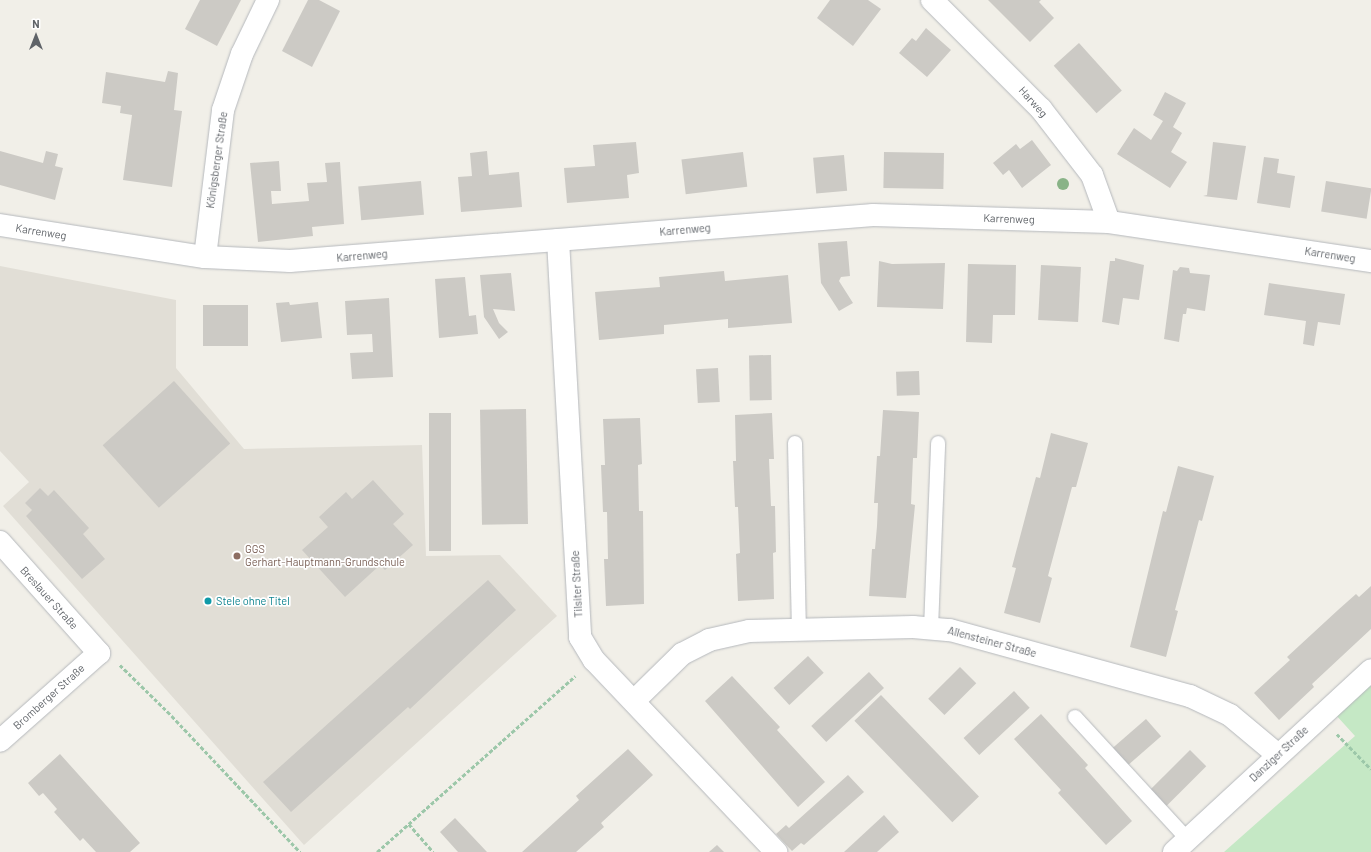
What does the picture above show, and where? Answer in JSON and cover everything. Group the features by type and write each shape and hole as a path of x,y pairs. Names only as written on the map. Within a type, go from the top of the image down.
{"street":[{"name":"Königsberger Straße","path":"205,258 223,110 242,54 268,0"},
{"name":"Harweg","path":"932,0 1041,109 1092,175 1109,222"},
{"name":"Karrenweg","path":"0,225 205,258 290,261 873,215 1109,222 1371,261"},
{"name":"Tilsiter Straße","path":"558,240 580,637 594,660 776,852"},
{"name":"Breslauer Straße","path":"0,542 99,653"},
{"name":"Allensteiner Straße","path":"634,701 682,654 709,640 749,631 799,629 950,630 1190,696 1230,715 1278,754"},
{"name":"Bromberger Straße","path":"0,741 99,653"},
{"name":"Danziger Straße","path":"1181,846 1278,754 1371,670"}],"lane":[{"path":"795,443 799,629"},
{"path":"931,629 938,443"},
{"name":"Danziger Straße","path":"1075,717 1181,846"}],"path":[{"path":"99,653 110,654 172,716 300,852"},
{"path":"376,852 594,660"},
{"path":"1320,717 1371,769"},
{"path":"409,824 433,852"}],"shaded area":[{"name":"GGS Gerhart-Hauptmann-Grundschule","path":"0,266 176,300 176,368 244,449 422,445 426,556 500,555 557,616 304,845 3,506 29,482 0,451"}],"green space":[{"path":"1371,682 1371,852 1224,852 1355,736 1335,714"}],"building":[{"path":"200,0 241,0 217,46 185,29"},
{"path":"308,0 319,0 340,11 312,67 282,51"},
{"path":"830,0 868,0 881,9 853,46 817,18"},
{"path":"988,0 1041,0 1039,2 1054,18 1030,42"},
{"path":"926,28 951,50 927,77 899,53 912,38 916,41"},
{"path":"1079,43 1122,91 1097,113 1054,66"},
{"path":"168,71 178,73 174,110 182,111 172,187 123,180 132,115 120,113 121,106 102,103 106,72 165,82"},
{"path":"1165,92 1186,103 1173,127 1182,133 1171,152 1187,162 1170,188 1117,154 1134,128 1151,140 1163,121 1153,115"},
{"path":"1032,140 1051,165 1022,188 1009,170 1003,175 993,163 1016,144 1020,149"},
{"path":"636,142 639,173 627,175 629,198 567,203 564,168 595,166 593,145"},
{"path":"1213,142 1246,146 1237,200 1203,196 1207,195"},
{"path":"0,151 43,163 46,151 58,154 55,166 63,168 55,200 0,185"},
{"path":"487,151 489,175 519,172 522,207 461,212 458,177 472,176 470,153"},
{"path":"743,152 747,187 686,194 681,160"},
{"path":"884,152 944,153 943,189 883,188"},
{"path":"844,155 847,191 816,194 813,158"},
{"path":"1264,157 1279,159 1277,173 1295,176 1290,208 1257,203"},
{"path":"279,161 281,191 271,191 272,204 309,201 307,183 327,182 325,163 340,162 344,224 312,227 313,236 258,242 250,163"},
{"path":"421,181 424,215 361,220 358,186"},
{"path":"1326,181 1371,188 1367,219 1321,212"},
{"path":"847,241 850,276 841,277 839,281 853,303 839,311 821,283 818,243"},
{"path":"1115,258 1144,265 1139,300 1123,298 1119,325 1102,322 1110,261 1115,261"},
{"path":"879,261 892,264 945,263 943,309 877,307"},
{"path":"968,264 1016,265 1015,315 993,315 992,343 966,342"},
{"path":"1041,265 1081,267 1078,322 1038,320"},
{"path":"1180,267 1189,268 1190,273 1210,275 1205,311 1187,308 1186,314 1183,314 1179,342 1164,339 1173,270 1177,271"},
{"path":"724,271 725,281 788,275 792,323 728,328 728,319 664,325 664,334 599,340 595,292 660,287 659,277"},
{"path":"511,273 515,311 493,309 499,323 508,332 499,339 484,317 480,275"},
{"path":"465,277 469,316 476,315 478,334 439,338 435,279"},
{"path":"1269,283 1345,294 1340,325 1318,322 1314,346 1303,344 1306,321 1264,315"},
{"path":"389,298 393,377 352,379 350,353 373,352 372,334 347,335 345,301"},
{"path":"289,302 290,305 318,302 322,338 281,342 276,303"},
{"path":"203,305 248,305 248,346 203,346"},
{"path":"749,355 771,355 772,400 750,400"},
{"path":"718,368 720,402 698,403 696,369"},
{"path":"919,371 920,395 897,396 896,372"},
{"path":"174,381 230,443 159,508 103,445"},
{"path":"526,409 528,524 482,525 480,410"},
{"path":"883,410 919,412 917,458 913,458 911,504 915,505 906,598 869,596 872,549 875,549 877,526 878,503 874,503 877,456 880,456"},
{"path":"429,413 451,413 451,551 429,551"},
{"path":"772,413 774,459 769,459 771,506 775,506 776,552 773,553 774,599 738,601 736,554 740,553 738,507 735,507 733,461 736,461 735,415"},
{"path":"640,418 642,464 638,465 639,511 643,511 644,604 606,606 604,559 608,559 607,512 603,512 601,465 605,465 603,419"},
{"path":"1051,433 1088,443 1076,487 1072,487 1048,576 1052,578 1040,623 1004,613 1016,568 1012,567 1036,477 1040,478"},
{"path":"1178,466 1214,476 1202,521 1199,520 1175,610 1178,611 1166,657 1130,647 1163,511 1166,512"},
{"path":"373,480 404,514 393,524 413,545 385,570 380,565 345,597 302,550 328,527 319,517 346,492 352,499"},
{"path":"40,488 48,496 54,490 89,528 83,534 105,559 82,579 26,516 32,510 25,503"},
{"path":"488,580 516,610 410,709 408,707 291,812 263,782"},
{"path":"1371,586 1371,629 1312,684 1314,687 1279,720 1254,693 1290,660 1287,657 1338,610 1356,594 1359,597"},
{"path":"808,656 824,673 789,705 774,688"},
{"path":"960,667 976,683 944,715 928,699"},
{"path":"869,672 884,688 826,742 811,726"},
{"path":"732,676 780,727 777,730 825,782 798,807 705,701"},
{"path":"1014,691 1030,708 979,755 964,738"},
{"path":"881,695 979,796 952,822 854,721"},
{"path":"1041,714 1088,765 1085,768 1132,821 1106,845 1058,793 1061,790 1014,739"},
{"path":"1146,719 1161,736 1127,766 1112,749"},
{"path":"628,749 653,775 601,823 604,827 576,852 522,852 579,800 576,796"},
{"path":"1190,750 1206,766 1166,807 1150,790"},
{"path":"60,754 140,843 130,852 96,852 83,838 80,841 54,812 57,809 43,793 39,796 28,783"},
{"path":"848,775 864,792 804,845 801,843 792,851 776,834 786,825 789,828"},
{"path":"884,815 899,832 877,852 844,852"},
{"path":"455,818 487,852 458,852 440,832"},
{"path":"717,845 724,852 709,852"}],"place":[{"name":"GGS Gerhart-Hauptmann-Grundschule","path":"237,556"},
{"name":"Stele ohne Titel","path":"208,601"}]}
